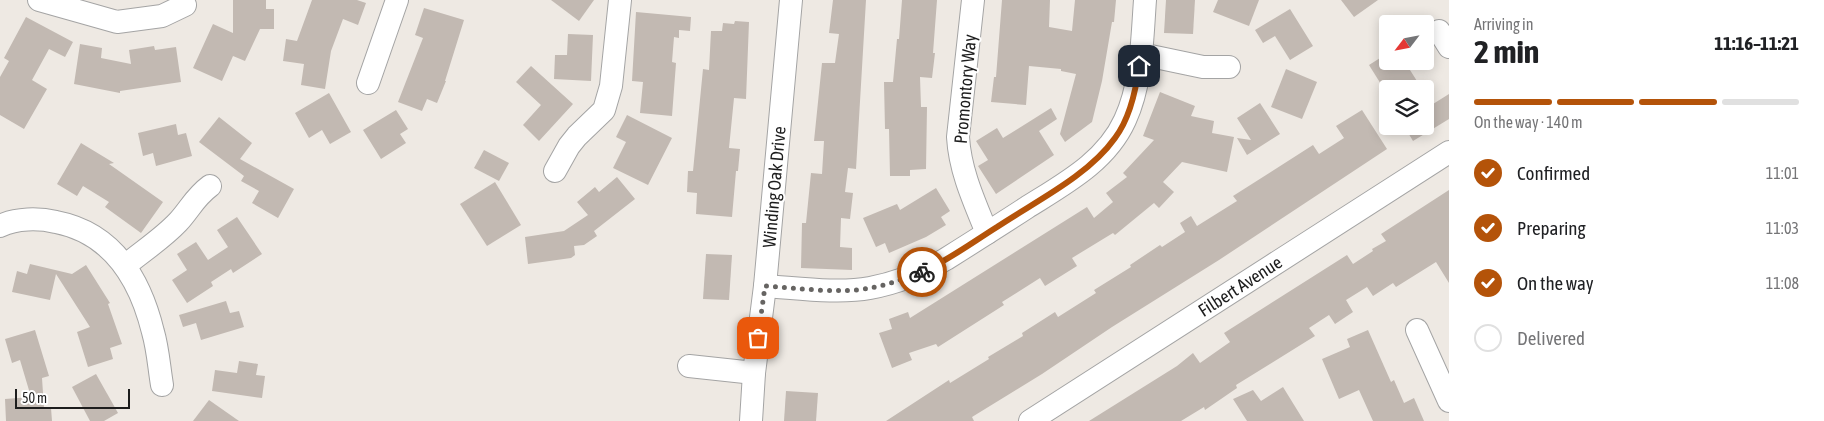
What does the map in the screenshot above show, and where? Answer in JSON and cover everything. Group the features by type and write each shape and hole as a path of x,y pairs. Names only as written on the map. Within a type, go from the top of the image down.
{"street":[{"path":"40,0 117,22 162,16 185,5"},
{"path":"368,83 397,0"},
{"path":"555,171 577,136 604,110 611,86 620,0"},
{"name":"Winding Oak Drive","path":"751,421 754,373 765,286 791,0"},
{"name":"Promontory Way","path":"973,0 958,137 959,158 987,233"},
{"path":"765,286 838,290 868,289 924,272 1078,175 1103,154 1117,137 1126,118 1138,78 1146,0"},
{"path":"1141,54 1203,67 1229,67"},
{"name":"Filbert Avenue","path":"1030,421 1449,152"},
{"path":"126,265 180,221 193,202 210,186"},
{"path":"0,226 23,220 42,219 78,228 104,243 126,265 140,291 154,332 162,385"},
{"path":"1418,330 1449,401"},
{"path":"689,366 754,373"}],"building":[{"path":"233,0 266,0 266,9 274,9 274,29 260,29 245,61 233,56 222,81 193,68 213,24 233,33"},
{"path":"312,0 357,0 366,3 358,25 343,19 331,51 325,89 301,85 304,64 283,61 286,39 297,41"},
{"path":"551,0 594,0 579,21"},
{"path":"833,0 866,0 856,169 848,168 845,192 853,193 850,219 841,218 840,247 852,248 852,270 801,268 802,223 806,223 811,173 822,174 824,141 814,141 822,63 835,63 839,34 829,33"},
{"path":"902,0 937,0 933,53 935,53 932,78 920,77 921,107 927,107 926,169 910,170 910,176 890,176 889,129 885,129 884,82 893,82"},
{"path":"1002,0 1050,0 1049,27 1072,31 1075,0 1116,0 1114,22 1112,22 1102,81 1092,122 1065,142 1060,134 1076,74 1061,71 1061,69 1029,66 1026,105 991,102 994,77 996,77"},
{"path":"1166,0 1195,0 1193,34 1164,33"},
{"path":"1218,0 1259,0 1249,26 1213,12"},
{"path":"1341,0 1378,0 1354,17"},
{"path":"424,8 464,20 446,81 437,103 427,99 422,111 398,102 423,38 415,35"},
{"path":"1290,9 1313,46 1290,60 1275,36 1263,43 1255,30"},
{"path":"636,12 691,17 690,31 679,30 679,38 674,37 672,62 676,63 672,116 640,113 643,82 632,81"},
{"path":"26,17 73,42 65,57 49,49 32,80 47,89 24,129 0,115 0,77 9,61 4,58"},
{"path":"735,21 749,22 746,99 734,98 729,148 740,149 732,217 696,214 697,193 687,192 688,171 693,171 703,69 709,70 711,31 722,31 723,23 734,24"},
{"path":"568,34 593,35 591,81 554,79 555,55 567,55"},
{"path":"80,44 102,48 101,58 131,64 129,50 154,46 155,50 176,47 181,82 120,91 120,93 74,84"},
{"path":"1379,59 1379,70 1410,70 1416,80 1379,81 1369,65"},
{"path":"531,66 573,104 539,141 523,125 541,105 516,82"},
{"path":"1286,69 1317,82 1302,119 1271,107"},
{"path":"1160,92 1195,106 1191,116 1214,121 1212,133 1234,137 1227,172 1182,162 1163,182 1174,192 1159,208 1154,203 1115,235 1113,233 1072,258 1077,266 1045,286 1040,278 1002,302 1004,305 938,347 936,344 909,353 912,360 892,368 879,333 892,329 889,319 908,312 910,318 1087,207 1094,218 1113,202 1106,193 1127,177 1123,173 1154,140 1143,136"},
{"path":"329,93 351,132 330,144 322,130 309,138 295,113"},
{"path":"1449,94 1449,119 1434,128 1434,103"},
{"path":"1260,103 1280,134 1247,155 1237,138 1251,140 1237,118"},
{"path":"1051,108 1057,119 1039,131 1054,155 996,194 978,166 988,160 976,141 997,128 1003,138"},
{"path":"396,110 408,129 400,134 406,143 381,159 363,130"},
{"path":"1362,110 1387,149 1219,260 972,417 974,421 886,421 949,380 950,383 989,359 988,357 1023,336 1022,333 1055,312 1058,317 1096,293 1094,290 1131,267 1130,265 1160,245 1162,247 1185,232 1180,223 1191,216 1197,226 1237,201 1233,196 1313,145 1319,154 1344,138 1336,126"},
{"path":"627,115 672,138 648,185 613,168 626,142 616,137"},
{"path":"219,117 252,143 240,159 294,189 278,218 252,203 259,191 241,181 244,176 199,142"},
{"path":"176,124 178,135 186,133 192,156 156,166 153,153 143,156 138,133"},
{"path":"1409,135 1423,135 1413,141"},
{"path":"81,143 114,163 109,164 163,202 141,233 105,207 109,202 83,186 77,196 57,184"},
{"path":"484,150 509,163 499,181 474,168"},
{"path":"617,177 635,199 594,231 597,236 584,245 574,246 575,255 571,258 528,264 525,237 564,231 588,215 577,202 595,187 599,192"},
{"path":"495,182 521,225 487,246 460,204"},
{"path":"936,188 950,211 941,217 946,225 926,237 889,253 885,243 876,247 863,218 897,204 900,210"},
{"path":"1449,190 1449,283 1436,262 1396,287 1393,283 1373,296 1367,287 1346,300 1353,312 1335,324 1329,315 1309,328 1315,336 1236,385 1237,388 1205,410 1204,407 1181,421 1089,421 1177,366 1193,353 1200,363 1230,342 1224,333 1347,255 1353,264 1386,241 1381,234"},
{"path":"237,217 262,254 233,273 231,269 211,282 213,286 187,303 172,280 187,270 177,254 196,242 208,260 228,247 217,230"},
{"path":"706,254 732,255 729,300 703,299"},
{"path":"30,264 72,274 86,265 110,303 108,304 122,344 110,348 113,359 88,367 77,332 90,327 56,274 50,300 12,292 17,271 27,274"},
{"path":"226,301 230,313 239,311 244,327 201,340 196,323 183,327 179,315"},
{"path":"35,330 49,376 42,378 44,408 51,408 52,421 6,421 5,399 31,397 20,360 12,363 5,339"},
{"path":"1368,330 1391,382 1394,380 1404,403 1414,398 1424,421 1373,421 1359,390 1339,399 1322,359 1350,347 1347,339"},
{"path":"239,361 258,364 256,375 265,376 262,398 212,391 215,370 237,373"},
{"path":"96,374 118,413 104,421 90,421 72,387"},
{"path":"1283,387 1304,421 1247,421 1233,399 1253,390 1261,401"},
{"path":"786,391 818,393 816,421 784,421"},
{"path":"209,400 239,421 193,421"}],"way so far":[{"path":"758,338 765,286 838,290 868,289 922,272"}],"route":[{"path":"922,272 946,259 1078,175 1103,154 1117,137 1126,118 1133,98 1139,66"}]}
